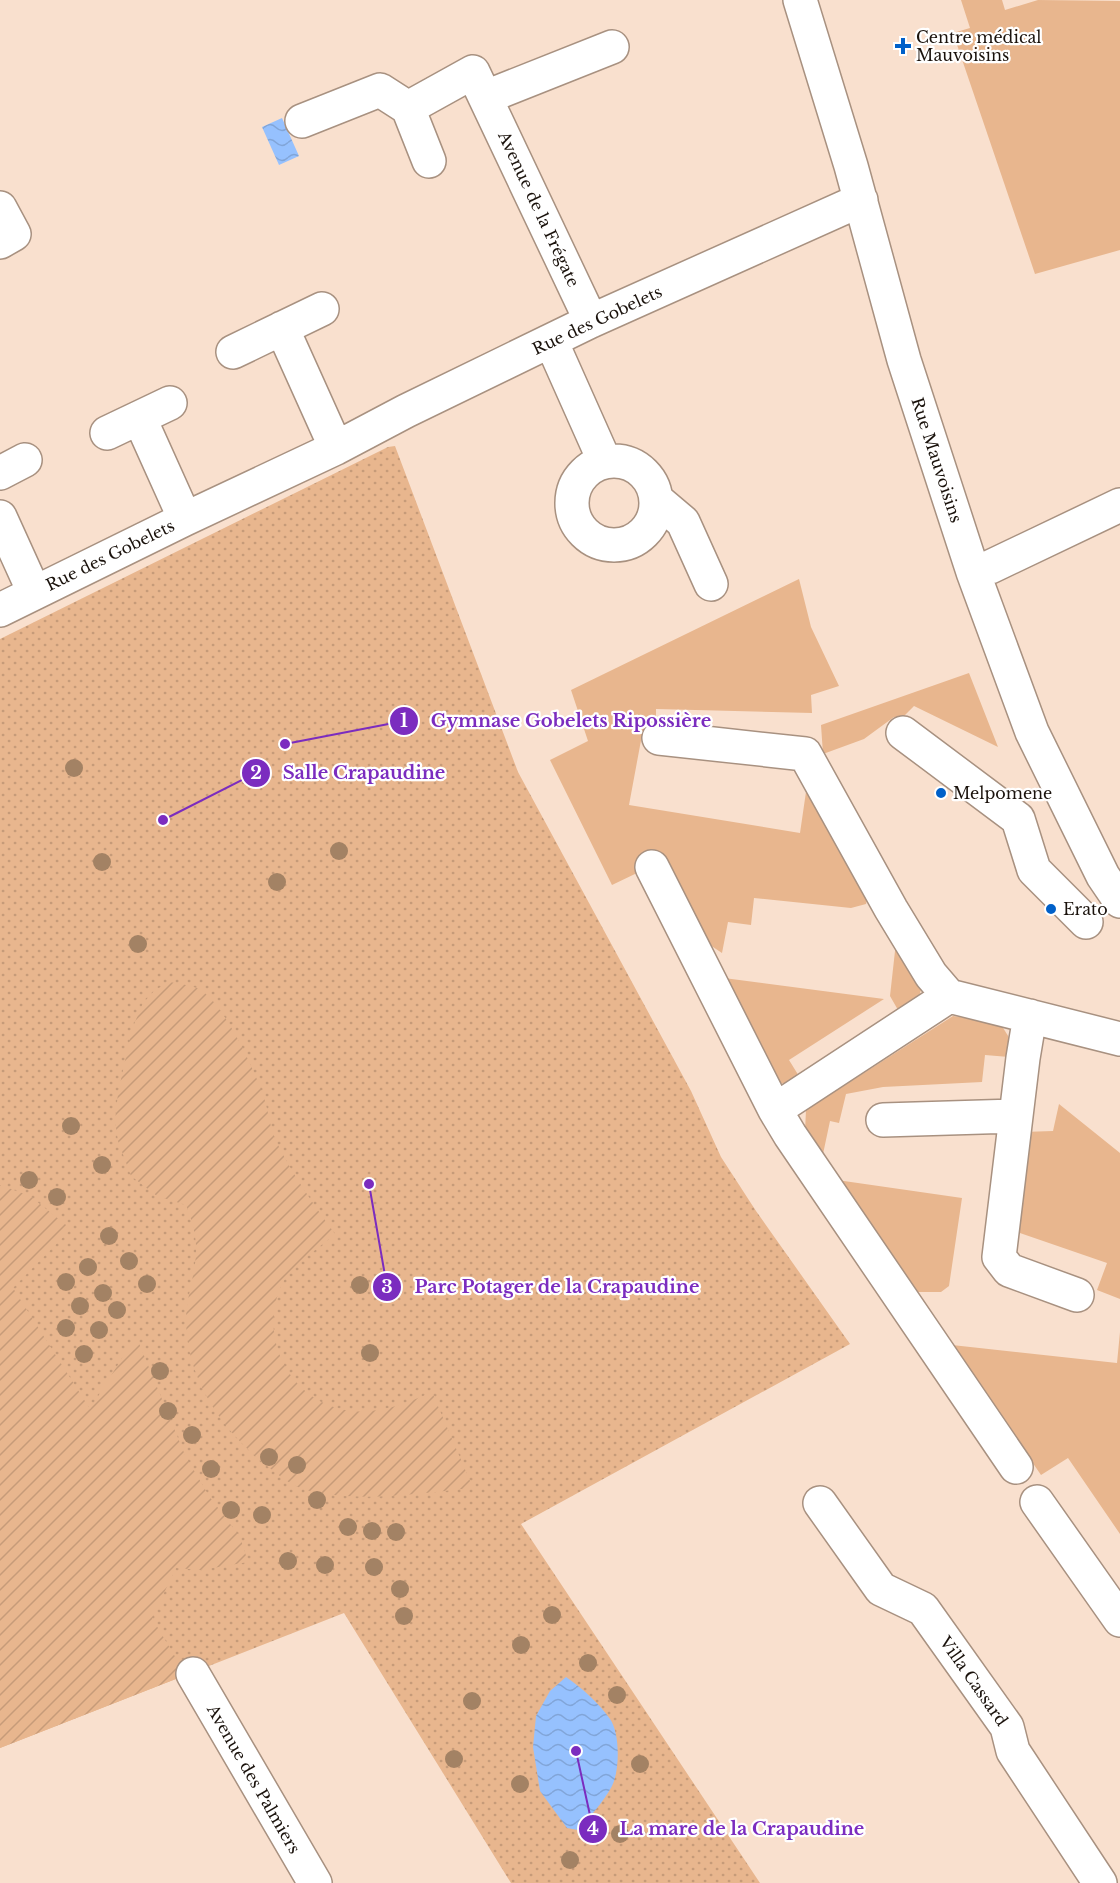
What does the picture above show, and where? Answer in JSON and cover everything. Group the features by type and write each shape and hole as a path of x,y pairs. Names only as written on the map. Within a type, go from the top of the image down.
{"street":[{"name":"Rue Mauvoisins","path":"800,0 861,200 904,360 973,572 1032,732 1103,876 1120,901"},
{"path":"486,97 612,47"},
{"name":"Avenue de la Frégate","path":"408,108 473,72 591,321"},
{"path":"302,121 380,90 408,108 429,160"},
{"name":"Rue des Gobelets","path":"0,610 336,448 406,411 591,321 861,200"},
{"path":"0,208 14,234 0,242"},
{"path":"233,352 322,309"},
{"path":"282,328 336,448"},
{"path":"551,341 604,460"},
{"path":"107,433 170,404"},
{"name":"Rue des Gobelets","path":"140,419 185,519"},
{"path":"604,460 621,460 635,465 651,480 657,500 651,521 639,539 623,545 607,546 592,540 580,530 572,513 571,500 577,481 587,469 604,460"},
{"path":"657,500 683,522 711,584"},
{"path":"973,572 990,567 1120,505"},
{"name":"Rue des Gobelets","path":"0,517 34,592"},
{"path":"903,733 1018,819 1034,870 1086,922"},
{"path":"659,738 805,754 891,909 931,975 949,996 1120,1039"},
{"path":"1018,819 1064,796"},
{"path":"652,867 775,1110 1016,1467"},
{"path":"775,1110 949,996"},
{"path":"1030,1016 1015,1116 999,1257 1009,1270 1077,1295"},
{"path":"883,1120 1015,1116"},
{"path":"1037,1502 1120,1620"},
{"name":"Villa Cassard","path":"820,1503 881,1589 922,1609 1007,1727 1013,1751 1100,1883"},
{"name":"Avenue des Palmiers","path":"193,1674 315,1883"}],"shaded area":[{"path":"961,0 1002,0 1005,10 1038,0 1120,1 1120,250 1035,274 953,33 970,28"},
{"path":"395,446 518,772 691,1091 721,1157 756,1211 850,1344 521,1524 760,1883 511,1883 344,1613 0,1748 0,639 388,447"},
{"path":"799,579 811,627 839,686 811,695 812,713 656,709 656,731 642,735 629,805 800,833 807,785 868,895 866,904 851,908 754,898 751,925 728,922 722,953 707,943 637,873 612,885 550,760 588,741 571,690"},
{"path":"969,673 998,747 914,706 900,720 894,717 864,739 823,754 821,725"},
{"path":"896,942 922,986 917,1004 902,1017 890,996"},
{"path":"724,978 884,999 789,1060 802,1081 791,1085 775,1082"},
{"path":"170,982 201,990 211,999 230,1025 261,1089 272,1131 282,1153 311,1201 335,1234 299,1264 282,1284 275,1305 274,1326 277,1347 285,1366 297,1383 312,1396 331,1406 352,1411 383,1409 403,1404 432,1392 473,1488 370,1497 330,1495 304,1490 284,1479 254,1455 238,1439 211,1404 193,1365 188,1343 186,1312 196,1247 195,1235 186,1205 157,1196 131,1176 118,1141 115,1121 118,1093 132,1029 143,1003 155,990"},
{"path":"953,1016 1000,1023 1010,1039 1009,1057 985,1055 982,1082 883,1087 846,1094 839,1123 830,1121 823,1154 818,1152 805,1131 806,1110"},
{"path":"1059,1104 1120,1153 1120,1299 1097,1290 1107,1263 1017,1232 1023,1132 1053,1131"},
{"path":"837,1180 962,1198 949,1286 941,1292 913,1292"},
{"path":"0,1185 30,1196 71,1229 13,1288 90,1409 136,1336 185,1455 209,1496 240,1537 248,1562 201,1570 176,1568 152,1618 186,1675 0,1748"},
{"path":"1120,1332 1120,1534 1068,1458 1041,1475 952,1345 1117,1363"}],"water":[{"path":"282,118 299,156 279,165 262,127"},
{"path":"566,1677 590,1696 610,1719 616,1733 618,1752 612,1786 578,1830 567,1828 540,1791 533,1747 536,1716 550,1691"}],"place":[{"name":"Centre médical Mauvoisins","path":"903,46"},
{"name":"Gymnase Gobelets Ripossière","path":"285,744"},
{"name":"Melpomene","path":"941,793"},
{"name":"Salle Crapaudine","path":"163,820"},
{"name":"Erato","path":"1051,909"},
{"name":"Parc Potager de la Crapaudine","path":"369,1184"},
{"name":"La mare de la Crapaudine","path":"576,1751"}]}
